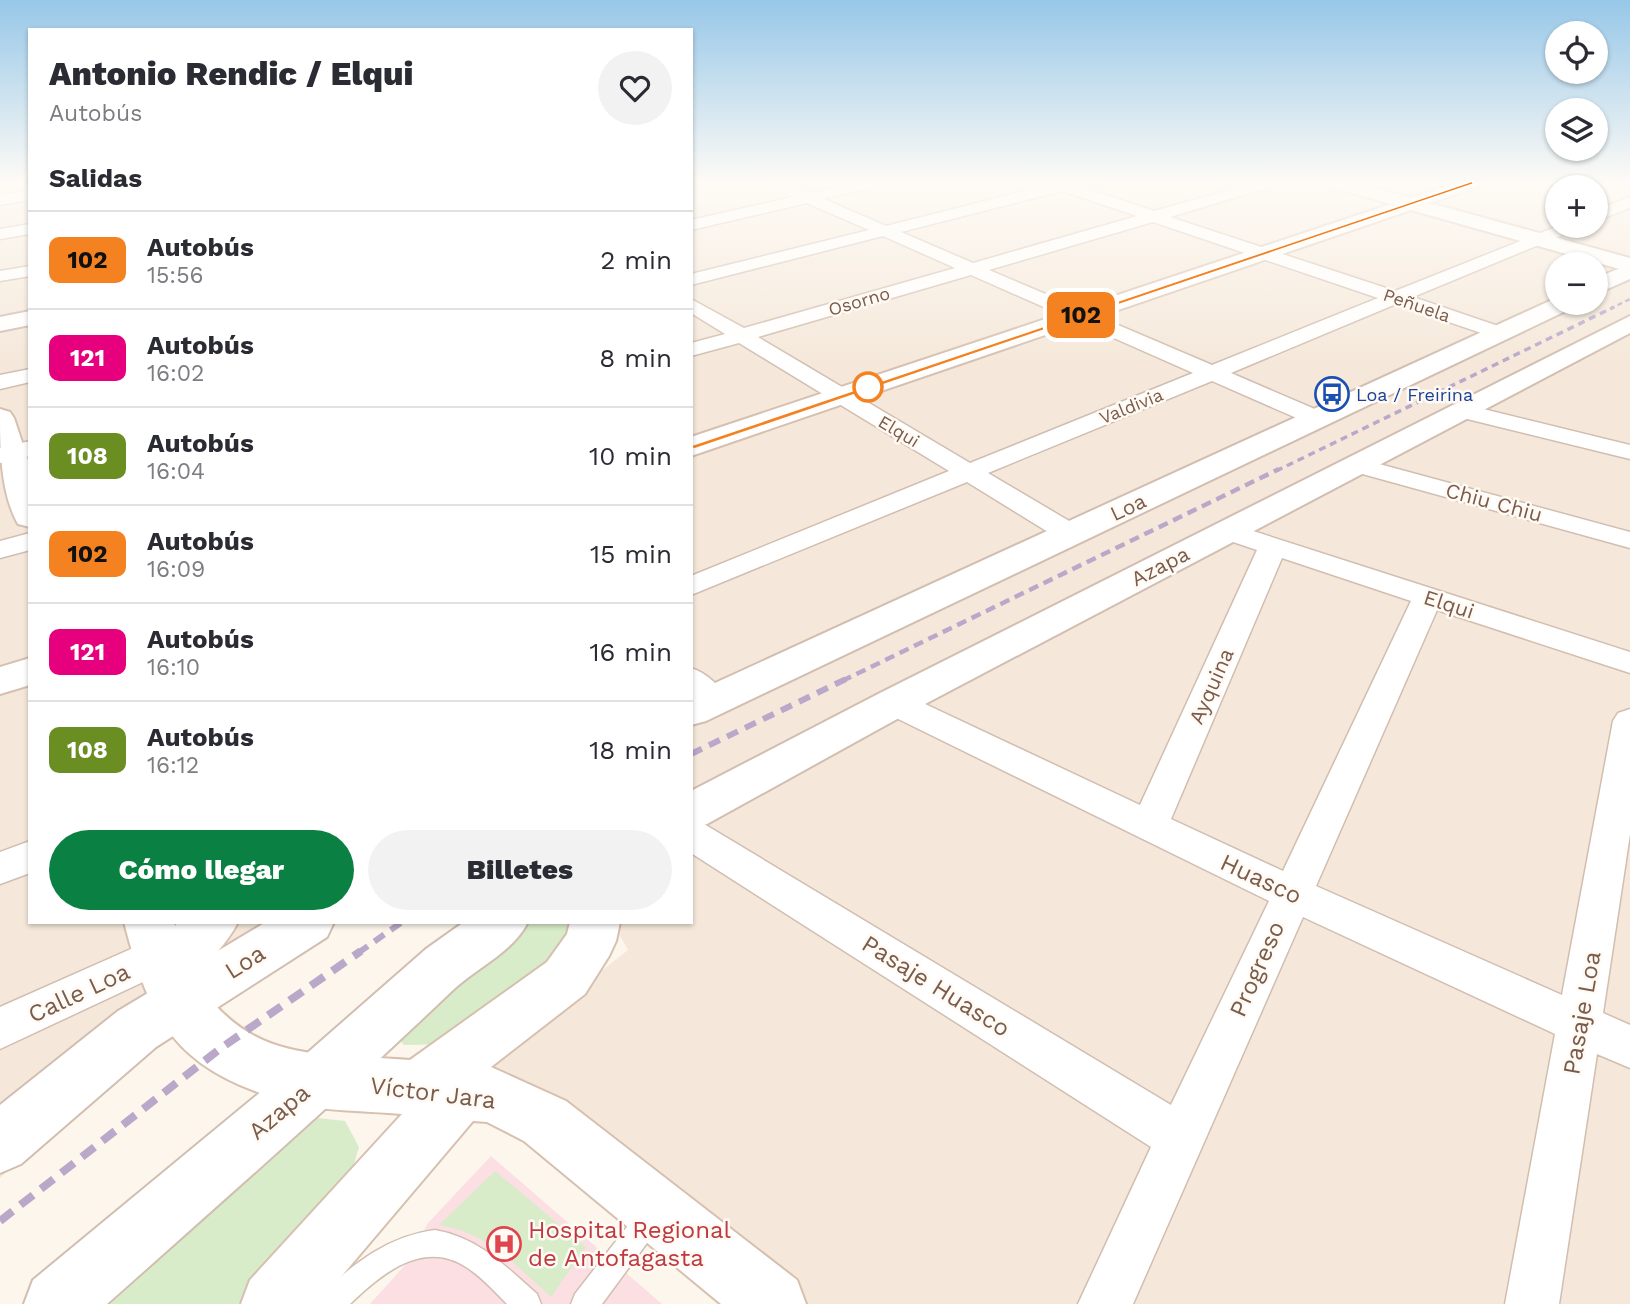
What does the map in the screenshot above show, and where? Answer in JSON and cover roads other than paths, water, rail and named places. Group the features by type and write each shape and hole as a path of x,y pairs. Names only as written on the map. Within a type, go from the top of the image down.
{"main road":[{"path":"693,433 835,392 1278,244"},
{"path":"1555,244 1630,265"},
{"path":"1608,281 1630,271"},
{"name":"Loa","path":"698,697 1071,534 1545,312"},
{"path":"0,324 28,318"},
{"name":"Azapa","path":"693,811 894,703 1630,323"},
{"path":"693,446 835,392"},
{"path":"0,418 13,452 28,509"},
{"path":"0,665 28,656"},
{"path":"0,681 28,672"},
{"path":"0,1143 137,1029 163,964 210,924"},
{"name":"Loa","path":"163,964 302,924"},
{"name":"Azapa","path":"57,1304 317,1081 444,965 500,924"},
{"path":"274,1304 439,1091 566,978 591,941 595,924"},
{"name":"Víctor Jara","path":"163,964 191,1019 204,1034 242,1060 289,1077 317,1081 493,1095 545,1121 772,1304"}],"street":[{"path":"693,279 834,244"},
{"path":"914,244 1316,418"},
{"name":"Osorno","path":"693,349 1058,244"},
{"name":"Peñuela","path":"1236,244 1500,333"},
{"name":"Valdivia","path":"693,585 1526,244"},
{"path":"0,276 28,271"},
{"name":"Elqui","path":"693,306 1071,534"},
{"path":"0,382 28,375"},
{"path":"1463,411 1630,452"},
{"name":"Chiu Chiu","path":"1357,465 1630,540"},
{"name":"Elqui","path":"1228,531 1630,663"},
{"path":"0,550 28,542"},
{"name":"Ayquina","path":"1149,827 1273,546"},
{"name":"Progreso","path":"1105,1304 1427,597"},
{"name":"Huasco","path":"894,703 1149,827 1630,1047"},
{"name":"Pasaje Loa","path":"1532,1304 1630,721"},
{"name":"Pasaje Huasco","path":"693,835 1181,1138"},
{"path":"0,868 28,857"},
{"name":"Calle Loa","path":"0,1029 163,964"}],"lane":[{"path":"585,1304 656,1210"},
{"path":"331,1304 387,1255 426,1242 453,1246 474,1256 527,1304"}],"railway":[{"path":"1614,307 1630,299"},
{"path":"1276,471 1614,307"},
{"path":"1610,309 1614,307"},
{"path":"842,681 1279,469"},
{"path":"693,753 846,679"},
{"path":"358,953 399,924"},
{"path":"0,1221 221,1048 361,951"}],"place":[{"name":"Loa / Freirina","path":"1332,394"},
{"name":"Hospital Regional de Antofagasta","path":"504,1244"}]}
